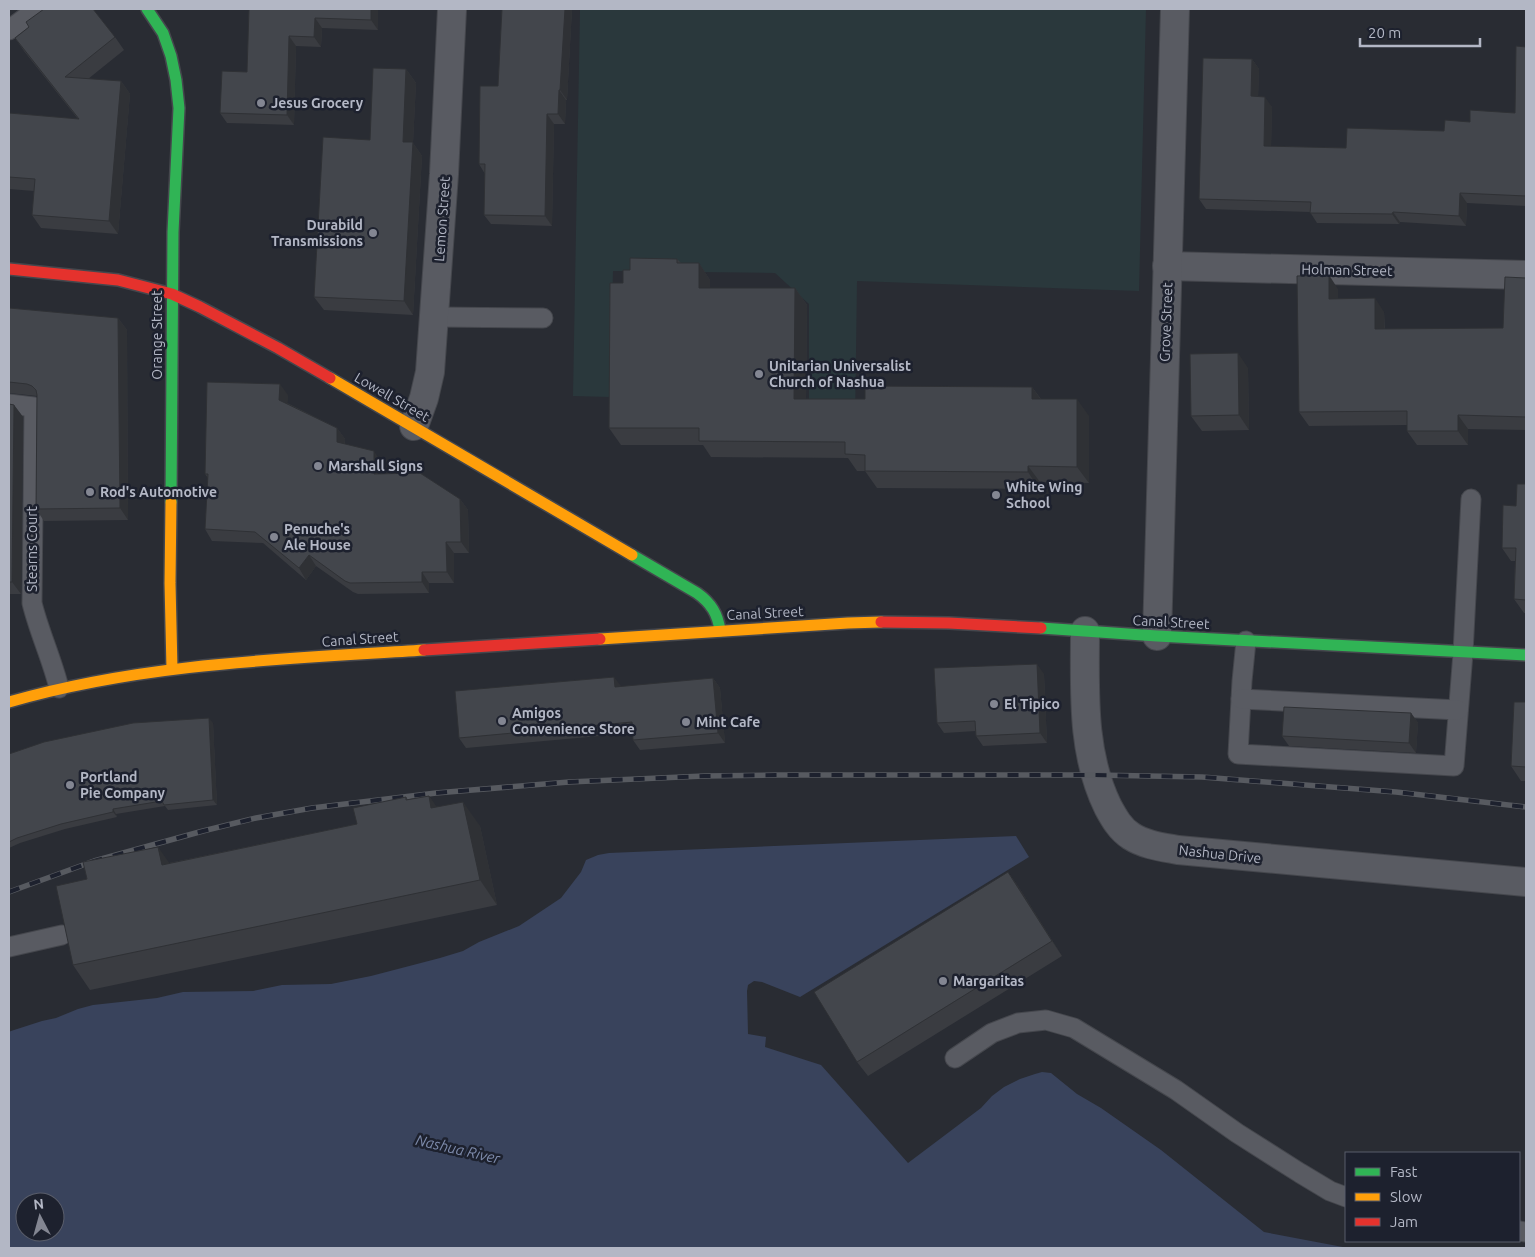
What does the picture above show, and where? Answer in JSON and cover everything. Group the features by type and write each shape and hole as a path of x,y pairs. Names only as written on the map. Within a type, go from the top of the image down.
{"street":[{"name":"Orange Street","path":"147,9 163,33 172,56 179,108 172,294 170,582 172,669"},
{"name":"Lemon Street","path":"414,426 424,398 430,372 444,174 452,9"},
{"name":"Grove Street","path":"1157,636 1175,9"},
{"name":"Holman Street","path":"1167,266 1526,275"},
{"name":"Lowell Street","path":"9,268 118,280 172,294 200,307 278,348 414,426 697,593 708,600 714,609 720,631"},
{"name":"Canal Street","path":"9,702 99,679 172,669 279,659 848,623 949,622 1157,636 1526,655"},
{"name":"Nashua Drive","path":"1085,631 1084,689 1090,752 1095,775 1111,813 1130,836 1143,843 1178,850 1526,882"}],"lane":[{"path":"9,30 37,9"},
{"path":"435,317 543,318"},
{"name":"Stearns Court","path":"9,404 34,407 32,603 53,664 59,688"},
{"path":"1246,641 1238,754 1454,766 1463,653 1471,499"},
{"path":"1241,699 1458,710"},
{"path":"9,947 62,935"},
{"path":"954,1058 992,1033 1018,1023 1046,1020 1074,1028 1176,1090 1237,1133 1292,1168 1330,1191 1345,1198"}],"shaded area":[{"path":"580,9 1146,9 1139,291 857,281 855,423 809,422 809,304 775,273 613,271 610,397 573,396"}],"water":[{"name":"Nashua River","path":"1016,836 1029,857 800,997 762,982 754,981 748,985 748,1034 766,1037 765,1047 821,1065 908,1163 981,1108 1004,1087 1035,1074 1042,1072 1051,1073 1077,1094 1101,1108 1161,1150 1264,1232 1348,1248 9,1248 9,1032 93,1005 157,998 183,992 253,991 282,985 331,984 440,958 463,951 479,942 519,926 561,898 581,872 586,860 598,855"}],"building":[{"path":"44,9 93,9 115,37 65,77 121,81 109,221 32,215 35,179 9,177 9,113 79,119 15,38 29,27 26,22"},
{"path":"249,9 371,9 371,20 315,18 314,37 289,36 287,115 220,113 222,71 247,72"},
{"path":"502,9 565,9 558,114 547,114 545,216 484,215 485,164 479,164 480,86 498,86"},
{"path":"1516,46 1526,47 1526,196 1460,193 1459,216 1393,212 1392,214 1310,213 1311,202 1199,199 1203,58 1252,59 1251,96 1265,97 1264,146 1346,148 1347,128 1444,131 1445,120 1470,122 1470,110 1515,113"},
{"name":"Durabild Transmissions","path":"373,68 406,69 403,142 413,142 404,301 314,297 323,137 370,140"},
{"path":"630,258 677,259 677,263 699,263 699,288 795,288 794,399 865,399 865,386 1032,387 1032,399 1077,399 1077,467 1028,466 1028,472 865,471 865,455 845,454 845,442 699,441 699,428 609,428 610,283 623,283 623,270 630,270"},
{"path":"1329,275 1329,299 1375,298 1375,329 1503,328 1505,277 1526,278 1526,417 1458,415 1458,431 1407,431 1407,411 1299,412 1297,276"},
{"path":"9,308 118,318 120,508 36,509 37,395 36,390 32,386 9,382"},
{"path":"1238,353 1239,415 1191,416 1190,354"},
{"path":"207,382 280,384 279,400 337,428 337,442 374,451 374,474 420,473 460,499 461,542 446,542 447,572 422,572 422,582 350,583 309,555 299,568 255,532 205,529 208,474 205,474"},
{"path":"9,404 14,405 12,582 9,582"},
{"path":"1517,484 1526,484 1526,600 1514,599 1516,548 1502,548 1503,505 1516,506"},
{"name":"El Tipico","path":"1037,664 1040,733 976,736 975,721 937,723 934,668"},
{"path":"614,677 615,687 713,678 718,733 633,740 632,722 459,738 455,691"},
{"path":"1514,702 1526,702 1526,767 1511,766"},
{"path":"1284,707 1411,713 1409,743 1282,736"},
{"path":"209,718 213,800 164,805 162,801 113,809 113,812 61,824 9,842 9,754 44,742 133,723"},
{"path":"429,796 431,808 463,802 480,880 73,965 56,886 87,879 83,862 158,847 162,865 357,824 353,808 406,797 406,800"},
{"name":"Margaritas","path":"1008,872 1052,941 857,1062 814,992"}],"railway":[{"path":"9,892 94,861 256,818 312,808 436,793 569,782 776,775 1202,777 1396,792 1526,807"}],"traffic: fast":[{"path":"147,9 163,33 171,56 179,108 173,232 171,502"},
{"path":"632,555 702,597 716,614 720,631"},
{"path":"1041,628 1157,636 1526,655"}],"traffic: slow":[{"path":"330,378 632,555"},
{"path":"171,502 172,669"},
{"path":"600,639 881,622"},
{"path":"9,702 60,689 163,671 267,660 424,650"}],"traffic: jam":[{"path":"9,269 118,280 172,294 278,348 330,378"},
{"path":"881,622 949,623 1041,628"},
{"path":"424,650 600,639"}],"place":[{"name":"Jesus Grocery","path":"261,103"},
{"name":"Durabild Transmissions","path":"373,233"},
{"name":"Unitarian Universalist Church of Nashua","path":"759,374"},
{"name":"Marshall Signs","path":"318,466"},
{"name":"Rod's Automotive","path":"90,492"},
{"name":"White Wing School","path":"996,495"},
{"name":"Penuche's Ale House","path":"274,537"},
{"name":"El Tipico","path":"994,704"},
{"name":"Amigos Convenience Store","path":"502,721"},
{"name":"Mint Cafe","path":"686,722"},
{"name":"Portland Pie Company","path":"70,785"},
{"name":"Margaritas","path":"943,981"}]}
